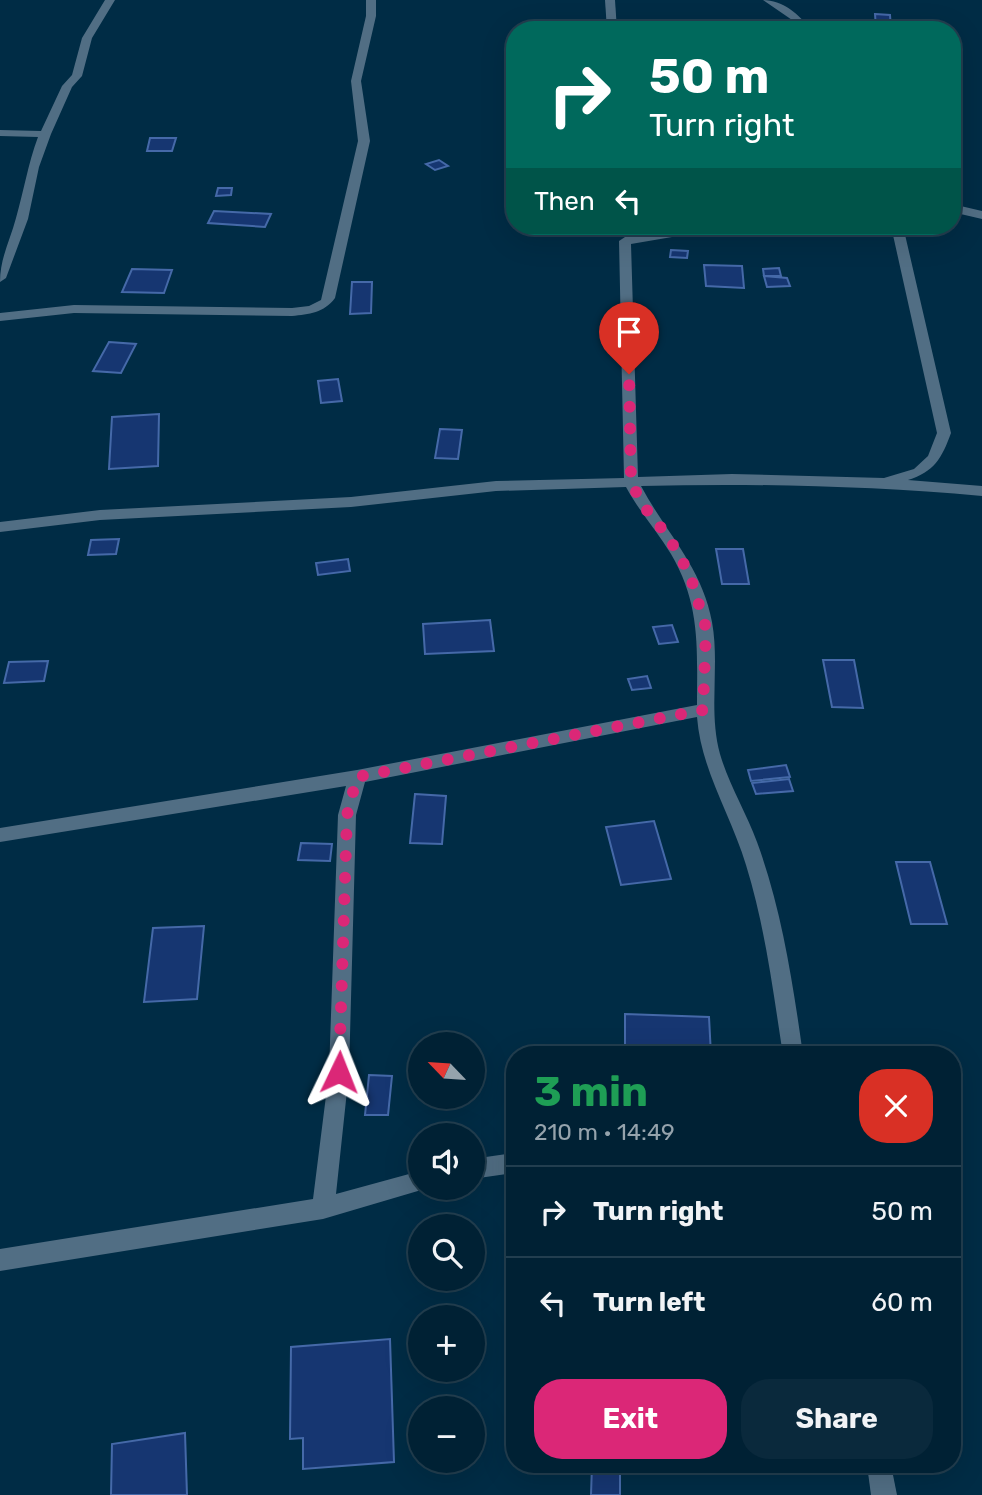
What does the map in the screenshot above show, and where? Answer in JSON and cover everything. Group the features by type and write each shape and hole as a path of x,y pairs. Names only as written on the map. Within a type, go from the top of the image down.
{"street":[{"path":"0,278 22,219 33,167 45,134 67,86 77,76 87,38 110,0"},
{"path":"0,317 74,309 292,312 317,309 325,304 329,298 364,141 356,81 371,16 371,0"},
{"path":"610,0 611,21"},
{"path":"768,0 800,21"},
{"path":"0,133 45,134"},
{"path":"961,210 982,215"},
{"path":"624,235 631,482 642,504 669,538 690,575 706,628 703,710 719,779 748,842 758,876 775,945 792,1046"},
{"path":"885,483 919,472 935,458 944,433 899,235"},
{"path":"0,527 100,515 351,502 496,486 732,479 885,483 982,491"},
{"path":"0,835 357,777 703,710"},
{"path":"323,1208 339,1072 347,815 357,777"},
{"path":"485,1167 506,1164"},
{"path":"0,1260 323,1208 408,1184"},
{"path":"880,1473 884,1495"}],"building":[{"path":"875,14 890,15 890,21 876,21"},
{"path":"150,138 176,138 172,151 147,151"},
{"path":"439,160 448,166 435,170 426,164"},
{"path":"218,188 232,188 231,195 216,196"},
{"path":"214,211 271,214 265,227 208,223"},
{"path":"671,250 688,251 687,258 670,257"},
{"path":"704,265 742,266 744,288 706,286"},
{"path":"779,268 781,276 764,276 763,269"},
{"path":"132,269 172,270 164,293 122,292"},
{"path":"764,276 787,278 790,286 767,287"},
{"path":"352,282 372,282 371,313 350,314"},
{"path":"109,342 136,344 121,373 93,371"},
{"path":"338,379 342,401 321,403 318,381"},
{"path":"159,414 158,466 109,469 112,417"},
{"path":"440,429 462,430 458,459 435,458"},
{"path":"119,539 116,554 88,555 91,540"},
{"path":"716,549 743,549 749,584 722,584"},
{"path":"348,559 350,571 318,575 316,563"},
{"path":"490,620 494,651 425,654 423,624"},
{"path":"672,625 678,642 659,644 653,627"},
{"path":"823,660 854,660 863,708 832,707"},
{"path":"48,661 44,681 4,683 9,662"},
{"path":"647,676 651,688 632,690 628,679"},
{"path":"786,765 790,777 751,781 748,770"},
{"path":"789,779 793,791 756,794 752,783"},
{"path":"415,794 446,796 442,844 410,843"},
{"path":"654,821 671,879 621,885 606,827"},
{"path":"301,843 332,844 330,861 298,860"},
{"path":"896,862 930,862 947,924 911,924"},
{"path":"204,926 197,999 144,1002 153,928"},
{"path":"625,1014 709,1017 711,1046 625,1046"},
{"path":"369,1075 392,1076 388,1115 365,1115"},
{"path":"390,1339 394,1462 303,1469 303,1438 290,1439 291,1347"},
{"path":"185,1433 187,1495 111,1495 112,1444"},
{"path":"592,1473 620,1473 620,1495 591,1495"}],"route":[{"path":"339,1072 347,815 357,777 474,753 643,724 703,710 706,628 690,575 669,538 642,504 631,482 629,374"}]}
